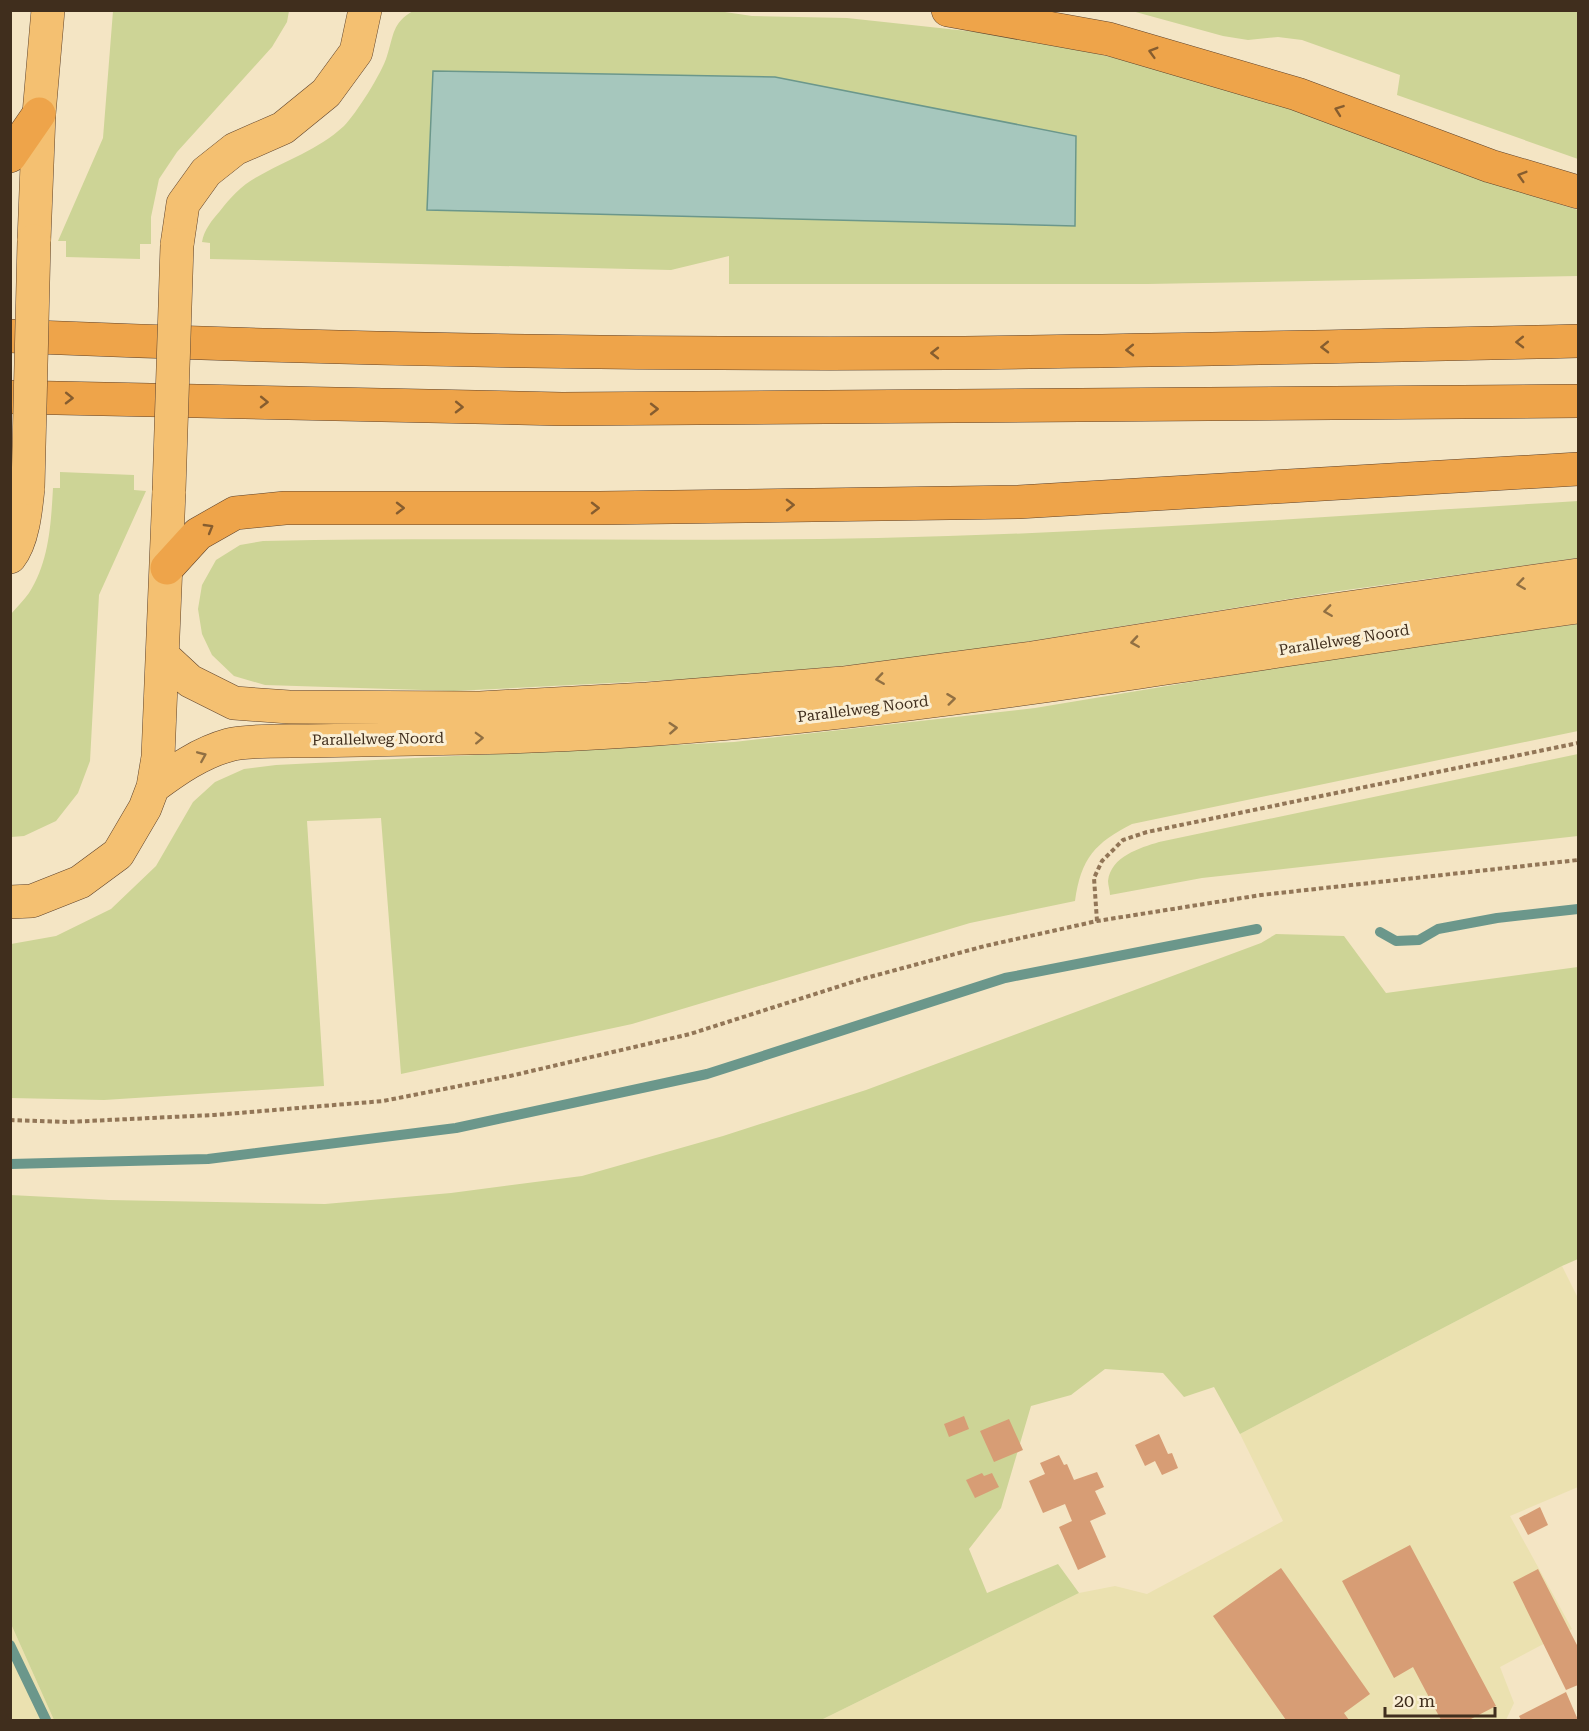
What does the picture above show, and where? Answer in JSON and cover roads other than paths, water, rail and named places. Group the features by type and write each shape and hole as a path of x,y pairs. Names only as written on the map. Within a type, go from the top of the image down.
{"highway":[{"path":"10,557 15,551 26,513 28,488 39,114 48,10"},
{"path":"10,902 32,901 80,882 118,854 145,808 153,787 158,757 167,568 177,245 183,204 206,172 235,149 283,128 326,93 356,51 365,10"},
{"path":"948,10 1109,39 1296,94 1490,166 1578,192"},
{"path":"10,156 39,114"},
{"path":"10,336 160,343 597,352 947,353 1578,341"},
{"path":"10,397 561,409 1578,401"},
{"path":"167,568 198,534 235,513 285,508 600,508 1018,502 1578,469"},
{"name":"Parallelweg Noord","path":"163,656 190,681 234,703 289,707 480,708 623,700 855,682 1032,658 1299,615 1578,575"},
{"name":"Parallelweg Noord","path":"153,787 182,765 231,744 474,738 675,728 838,713 1017,691 1578,606"}],"water":[{"path":"433,71 775,77 1076,136 1075,226 427,210"}],"waterway":[{"path":"1380,932 1396,941 1419,940 1438,929 1497,918 1578,909"},
{"path":"10,1164 208,1159 456,1128 707,1074 1005,978 1257,929"},
{"path":"10,1645 46,1720"}]}
